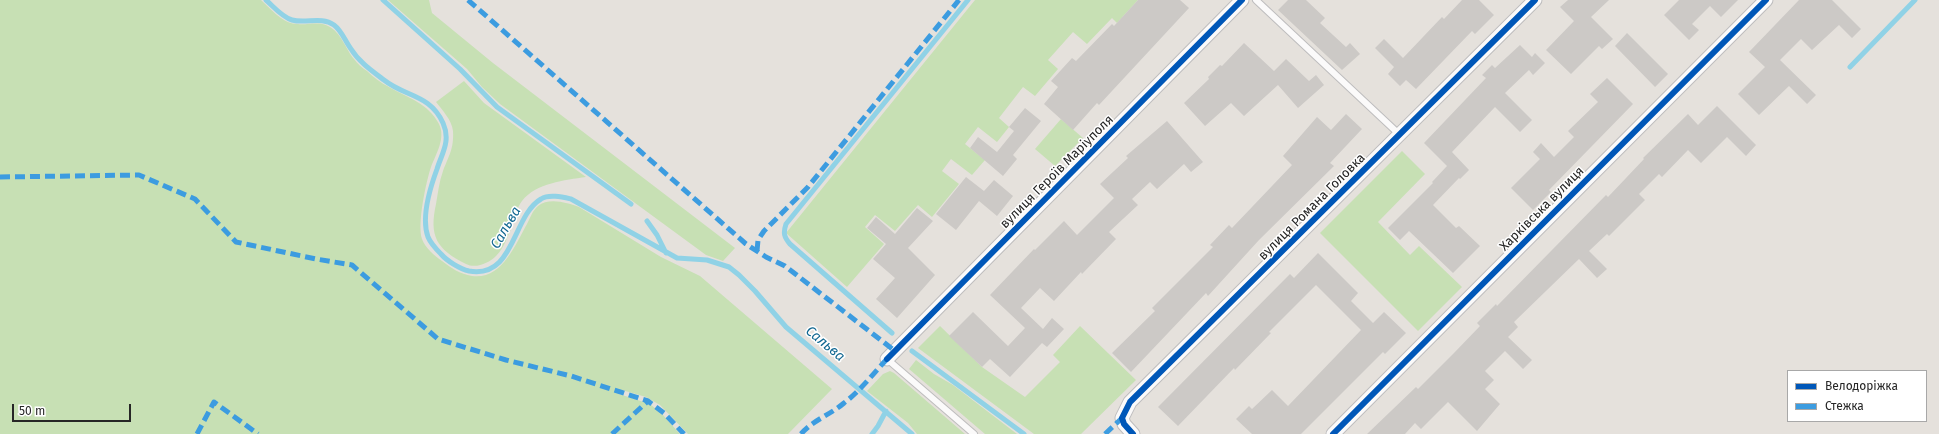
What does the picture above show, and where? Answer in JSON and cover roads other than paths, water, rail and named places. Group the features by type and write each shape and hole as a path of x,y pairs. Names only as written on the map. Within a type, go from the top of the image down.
{"street":[{"name":"вулиця Героїв Маріуполя","path":"888,359 1242,0"},
{"name":"вулиця Романа Головка","path":"1133,434 1124,424 1122,418 1130,402 1535,0"},
{"name":"Харківська вулиця","path":"1333,434 1766,0"}],"lane":[{"path":"1256,0 1400,135"},
{"path":"888,359 974,434"}],"waterway":[{"name":"Сальва","path":"266,0 288,19 297,21 324,21 334,25 337,27 354,54 366,66 392,86 424,101 438,114 445,129 446,141 429,194 425,221 428,237 432,244 450,262 469,271 484,271 496,266 504,256 531,207 544,197 556,196 571,199 677,258 707,260 729,267 755,291 786,327 912,434"},
{"path":"383,0 460,69 497,107 631,204"},
{"path":"892,333 790,244 786,239 784,232 785,227 968,0"},
{"path":"1850,67 1915,0"},
{"path":"647,221 657,235 666,253"},
{"path":"912,351 1024,434"},
{"name":"Сальва","path":"872,434 886,411"}]}
